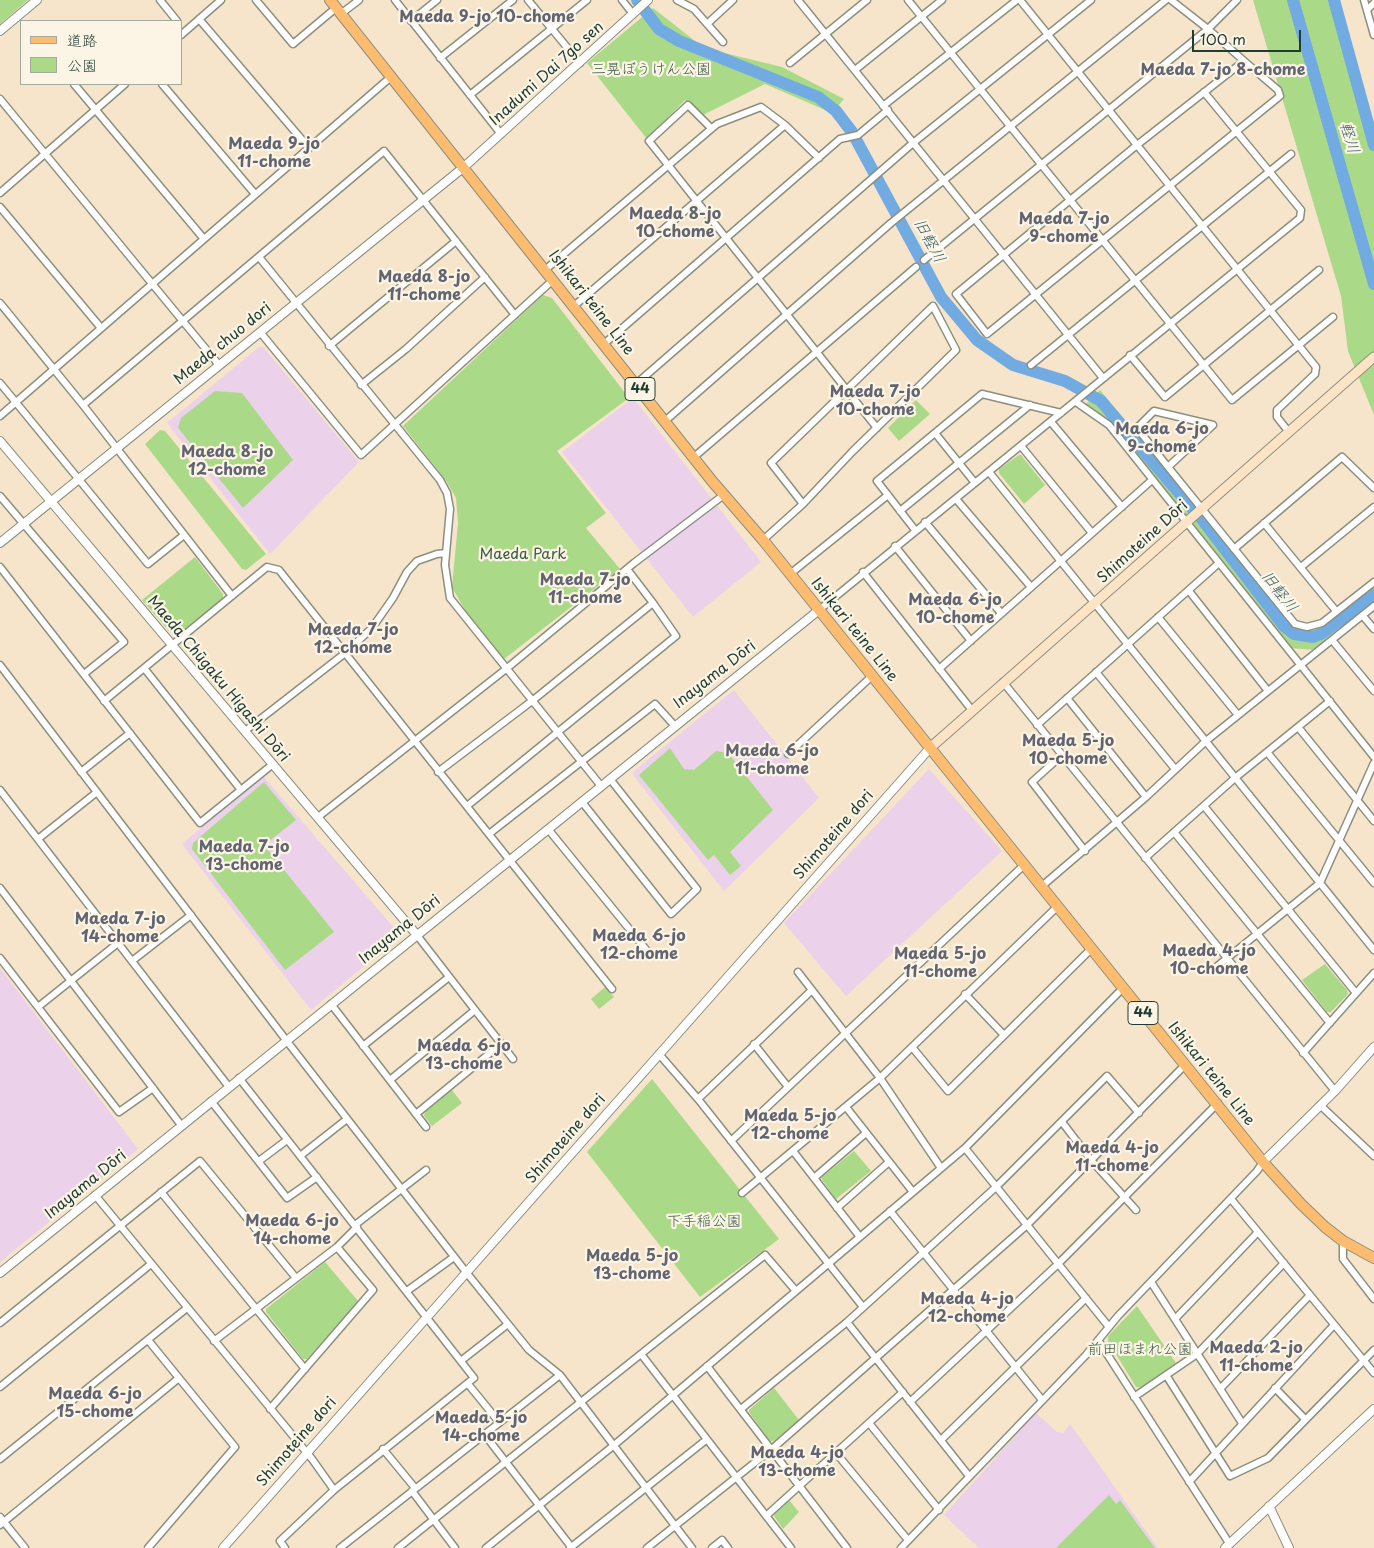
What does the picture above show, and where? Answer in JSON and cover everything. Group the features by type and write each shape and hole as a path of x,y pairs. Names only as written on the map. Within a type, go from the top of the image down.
{"main road":[{"name":"Ishikari teine Line","path":"336,7 665,421 1185,1065 1218,1103 1263,1162 1301,1204 1343,1241 1374,1258"},
{"name":"Shimoteine Dōri","path":"930,748 971,709 1095,603 1374,357"}],"street":[{"path":"0,31 22,18 37,0"},
{"path":"160,0 175,20"},
{"path":"182,31 199,20 220,0"},
{"path":"256,0 293,44 336,7 359,0"},
{"path":"395,0 501,134"},
{"path":"411,21 437,0"},
{"path":"440,58 513,0"},
{"path":"528,0 580,63"},
{"path":"470,95 587,0"},
{"path":"622,0 636,11"},
{"path":"677,0 694,9 722,42"},
{"path":"707,24 733,0"},
{"path":"798,0 1103,378"},
{"path":"790,63 867,0"},
{"path":"908,0 1232,400 1333,317"},
{"path":"855,70 942,0"},
{"path":"604,344 840,139 858,135 886,108 1019,0 1272,310 1316,367 1315,374 1277,410 1277,417 1288,431"},
{"path":"636,384 869,180 1091,0"},
{"path":"665,421 891,224 945,182 1166,0"},
{"path":"1171,0 1208,29 1278,90 1280,96 987,334 956,294 1137,145 1244,61"},
{"path":"924,260 1208,29 1237,0"},
{"path":"1364,0 1374,35"},
{"name":"Inadumi Dai 7go sen","path":"464,167 647,1"},
{"path":"1367,10 1374,3"},
{"path":"199,20 309,148"},
{"path":"0,416 392,76"},
{"path":"75,85 204,239"},
{"path":"0,192 124,85"},
{"path":"163,85 255,194"},
{"path":"819,610 863,572 1052,422 1130,355 1300,218 1301,210 1204,92"},
{"path":"0,99 184,320 219,365"},
{"path":"711,128 688,105 649,141 877,428"},
{"path":"545,270 717,124 761,107 785,125 819,158"},
{"path":"574,306 785,125"},
{"path":"83,405 384,151 515,314"},
{"path":"1031,365 1202,224 1291,154"},
{"name":"Maeda chuo dori","path":"0,543 464,167"},
{"path":"0,207 101,328"},
{"path":"329,346 456,240"},
{"path":"259,257 393,425 440,480 447,493 450,508 446,554 446,585 450,598 600,786"},
{"path":"694,457 916,267"},
{"path":"1130,355 1165,397 1320,270"},
{"path":"361,385 406,349 485,276"},
{"path":"260,332 361,455 553,280"},
{"path":"0,303 83,405 232,596"},
{"path":"763,540 803,504 956,350 932,306 771,463 803,504"},
{"path":"0,383 148,564 184,535"},
{"path":"915,530 877,480 982,394 1061,413"},
{"path":"1078,400 1109,425 1374,757"},
{"path":"900,511 1030,405"},
{"path":"1168,467 1213,425 1154,411 1136,428 1296,624 1314,626 1374,582"},
{"path":"1052,422 1122,507"},
{"path":"935,433 975,483"},
{"name":"Maeda Chūgaku Higashi Dōri","path":"0,441 416,934"},
{"path":"1021,446 1092,533"},
{"path":"1234,549 1342,457 1374,488"},
{"path":"989,472 1374,950"},
{"path":"939,669 1152,480"},
{"path":"318,818 413,740 506,669 627,569 725,494"},
{"path":"790,574 888,495"},
{"path":"0,496 22,525 124,642 84,674"},
{"path":"956,499 1031,587"},
{"path":"1300,567 1374,507"},
{"path":"925,522 1001,613"},
{"path":"1264,523 1336,611"},
{"path":"895,546 970,640"},
{"path":"244,731 344,654 372,628 384,614 407,572 417,561 437,554 446,554"},
{"path":"1037,725 1219,563"},
{"path":"0,567 200,823 273,764"},
{"path":"104,701 267,567 274,567 279,570 612,989"},
{"path":"467,806 676,636 627,569"},
{"path":"863,572 971,709"},
{"path":"1189,591 1268,691"},
{"path":"438,772 532,701 653,603"},
{"path":"1042,886 1086,851 1206,741 1374,606"},
{"name":"Inayama Dōri","path":"0,1273 416,934 582,802 674,725 819,610"},
{"path":"1362,616 1374,630"},
{"path":"1158,617 1238,715"},
{"path":"1332,640 1374,691"},
{"path":"144,668 241,790"},
{"path":"1,669 454,1257 529,1350 560,1375 692,1548"},
{"path":"1096,672 1175,769"},
{"path":"788,754 872,676"},
{"path":"1003,682 1335,1091"},
{"path":"1067,698 1146,797"},
{"path":"1145,858 1235,778 1330,701"},
{"path":"489,834 655,704 674,725"},
{"path":"1298,727 1374,821"},
{"path":"82,772 130,733"},
{"name":"Shimoteine dori","path":"223,1548 930,748"},
{"path":"1267,752 1374,883"},
{"path":"1062,755 1032,782 1086,851"},
{"path":"1215,968 1258,936 1320,883 1374,763"},
{"path":"582,802 671,914 697,889 610,779"},
{"path":"0,790 228,1087"},
{"path":"38,839 97,792"},
{"path":"1204,806 1356,993"},
{"path":"548,829 648,952"},
{"path":"1174,832 1330,1023"},
{"path":"731,1140 1024,864"},
{"path":"0,888 181,1125"},
{"path":"742,1193 880,1078 1058,906"},
{"path":"132,961 191,915"},
{"path":"416,934 513,1060"},
{"path":"38,1007 72,982 118,943"},
{"path":"912,1047 948,1091 1003,1034 1092,948"},
{"path":"0,958 119,1112 153,1088"},
{"path":"798,972 880,1078 942,1168"},
{"path":"1303,1053 1374,973"},
{"path":"363,1046 449,976"},
{"path":"486,1548 673,1396 965,1148 1123,988"},
{"path":"698,1099 812,990"},
{"path":"965,994 1003,1034"},
{"path":"331,1004 426,1127"},
{"path":"390,1080 475,1010"},
{"path":"416,1114 501,1044"},
{"path":"754,1044 788,1087"},
{"path":"901,1548 939,1510 1263,1162 1335,1091 1374,1047"},
{"path":"659,1054 698,1099 863,1307"},
{"path":"647,1548 772,1449 954,1291 1027,1225 1185,1065"},
{"path":"741,1410 847,1322 924,1253 996,1187 1107,1076 1139,1113"},
{"path":"239,1078 427,1315 474,1378 334,1490 280,1541 285,1548"},
{"path":"211,1101 287,1198 317,1177"},
{"path":"910,1402 1058,1264 1218,1103"},
{"path":"1320,1106 1374,1156"},
{"path":"846,1107 913,1192"},
{"path":"300,1156 347,1119"},
{"path":"1062,1122 1091,1160 1136,1210"},
{"path":"814,1178 866,1133"},
{"path":"259,1161 288,1140"},
{"path":"965,1148 1109,1327"},
{"path":"793,1151 860,1237"},
{"path":"0,1323 119,1224 200,1161 296,1278"},
{"path":"837,1208 889,1162"},
{"path":"214,1341 337,1247 356,1226 401,1188 426,1170"},
{"path":"161,1192 305,1369"},
{"path":"95,1195 306,1452 334,1490"},
{"path":"1231,1198 1374,1374"},
{"path":"890,1211 1042,1400"},
{"path":"1175,1319 1258,1232"},
{"path":"1343,1241 1343,1259 1374,1299"},
{"path":"270,1409 373,1290 337,1247"},
{"path":"398,1548 765,1255 796,1291"},
{"path":"407,1291 454,1257"},
{"path":"1134,1397 1197,1354 1284,1263"},
{"path":"0,1387 152,1264"},
{"path":"1151,1282 1242,1423"},
{"path":"1220,1389 1310,1295"},
{"path":"941,1440 1086,1298"},
{"path":"0,1459 187,1308"},
{"path":"847,1322 969,1476"},
{"path":"462,1360 508,1324"},
{"path":"1189,1482 1334,1325"},
{"path":"148,1340 235,1447 148,1548"},
{"path":"1098,1340 1189,1482 1227,1546 1374,1409"},
{"path":"1166,1375 1230,1476 1268,1458 1374,1350"},
{"path":"641,1354 791,1548"},
{"path":"707,1366 847,1548"},
{"path":"341,1548 560,1375"},
{"path":"25,1548 1,1521 178,1378"},
{"path":"468,1384 499,1422"},
{"path":"1275,1388 1305,1419"},
{"path":"766,1516 903,1392"},
{"path":"869,1423 939,1510"},
{"path":"485,1435 571,1548 706,1440"},
{"path":"384,1449 433,1520 455,1548"},
{"path":"836,1453 908,1540"},
{"path":"1269,1506 1289,1548"},
{"path":"712,1548 722,1540 728,1548"}],"shaded area":[{"path":"259,347 264,348 359,462 270,554 167,423"},
{"path":"633,398 761,562 693,617 562,452"},
{"path":"734,690 819,798 724,891 633,775 634,771"},
{"path":"929,769 1002,851 846,996 784,923"},
{"path":"263,776 395,929 394,941 311,1010 182,844"},
{"path":"0,968 138,1149 0,1262"},
{"path":"1036,1413 1057,1432 1063,1433 1070,1424 1158,1548 979,1548 944,1515"}],"green space":[{"path":"0,0 28,0 0,24"},
{"path":"1253,0 1333,0 1374,151 1374,415 1348,351 1341,296"},
{"name":"三晃ぼうけん公園","path":"653,8 704,48 782,67 844,99 832,113 765,84 703,115 685,100 647,139 587,63"},
{"name":"Maeda Park","path":"543,295 552,298 629,398 557,451 606,513 586,528 620,569 504,659 467,614 452,587 458,523 456,498 447,482 403,426"},
{"path":"1100,390 1294,627 1312,628 1374,584 1374,605 1316,650 1289,648 1108,421 1085,405"},
{"path":"215,391 242,393 293,460 243,508 178,428 181,418"},
{"path":"916,400 930,414 899,441 888,428"},
{"path":"160,430 165,431 266,554 246,570 242,569 145,444"},
{"path":"1021,455 1045,485 1024,504 999,473 999,469"},
{"path":"195,557 223,594 223,599 178,634 169,631 142,600"},
{"path":"670,748 684,769 694,770 716,751 728,753 773,810 730,852 741,866 730,875 714,855 708,860 639,775"},
{"path":"264,782 296,820 264,845 334,932 285,970 192,849 193,843"},
{"path":"1325,964 1347,990 1348,994 1331,1012 1327,1012 1302,980"},
{"path":"605,987 614,997 599,1009 591,999"},
{"name":"下手稲公園","path":"652,1079 779,1239 700,1297 587,1152"},
{"path":"452,1090 462,1103 432,1126 424,1116 425,1112"},
{"path":"854,1151 871,1171 836,1199 822,1180 822,1177"},
{"path":"325,1262 359,1302 307,1359 303,1359 266,1312 266,1309"},
{"name":"前田ほまれ公園","path":"1137,1306 1176,1363 1142,1388 1136,1387 1108,1341 1108,1336"},
{"path":"774,1388 799,1420 774,1441 770,1441 749,1410"},
{"path":"1109,1495 1116,1504 1120,1500 1155,1548 1056,1548"},
{"path":"789,1500 799,1512 783,1529 774,1516"}],"waterway":[{"name":"旧軽川","path":"637,0 659,29 679,41 818,97 836,111 852,132 941,297 977,340 1013,365 1065,381 1101,401 1192,508"},
{"name":"軽川","path":"1293,0 1374,284"},
{"path":"1334,0 1374,145"},
{"name":"旧軽川","path":"1201,518 1284,626 1294,634 1313,637 1321,634 1374,595"}],"district":[{"name":"Maeda 9-jo 10-chome","path":"487,18"},
{"name":"Maeda 7-jo 8-chome","path":"1223,71"},
{"name":"Maeda 9-jo 11-chome","path":"274,154"},
{"name":"Maeda 8-jo 10-chome","path":"675,224"},
{"name":"Maeda 7-jo 9-chome","path":"1064,229"},
{"name":"Maeda 8-jo 11-chome","path":"424,287"},
{"name":"Maeda 7-jo 10-chome","path":"875,402"},
{"name":"Maeda 6-jo 9-chome","path":"1162,439"},
{"name":"Maeda 8-jo 12-chome","path":"227,462"},
{"name":"Maeda 7-jo 11-chome","path":"585,590"},
{"name":"Maeda 6-jo 10-chome","path":"955,610"},
{"name":"Maeda 7-jo 12-chome","path":"353,640"},
{"name":"Maeda 5-jo 10-chome","path":"1068,751"},
{"name":"Maeda 6-jo 11-chome","path":"772,761"},
{"name":"Maeda 7-jo 13-chome","path":"244,857"},
{"name":"Maeda 7-jo 14-chome","path":"120,929"},
{"name":"Maeda 6-jo 12-chome","path":"639,946"},
{"name":"Maeda 4-jo 10-chome","path":"1209,961"},
{"name":"Maeda 5-jo 11-chome","path":"940,964"},
{"name":"Maeda 6-jo 13-chome","path":"464,1056"},
{"name":"Maeda 5-jo 12-chome","path":"790,1126"},
{"name":"Maeda 4-jo 11-chome","path":"1112,1158"},
{"name":"Maeda 6-jo 14-chome","path":"292,1231"},
{"name":"Maeda 5-jo 13-chome","path":"632,1266"},
{"name":"Maeda 4-jo 12-chome","path":"967,1309"},
{"name":"Maeda 2-jo 11-chome","path":"1256,1358"},
{"name":"Maeda 6-jo 15-chome","path":"95,1404"},
{"name":"Maeda 5-jo 14-chome","path":"481,1428"},
{"name":"Maeda 4-jo 13-chome","path":"797,1463"}]}
